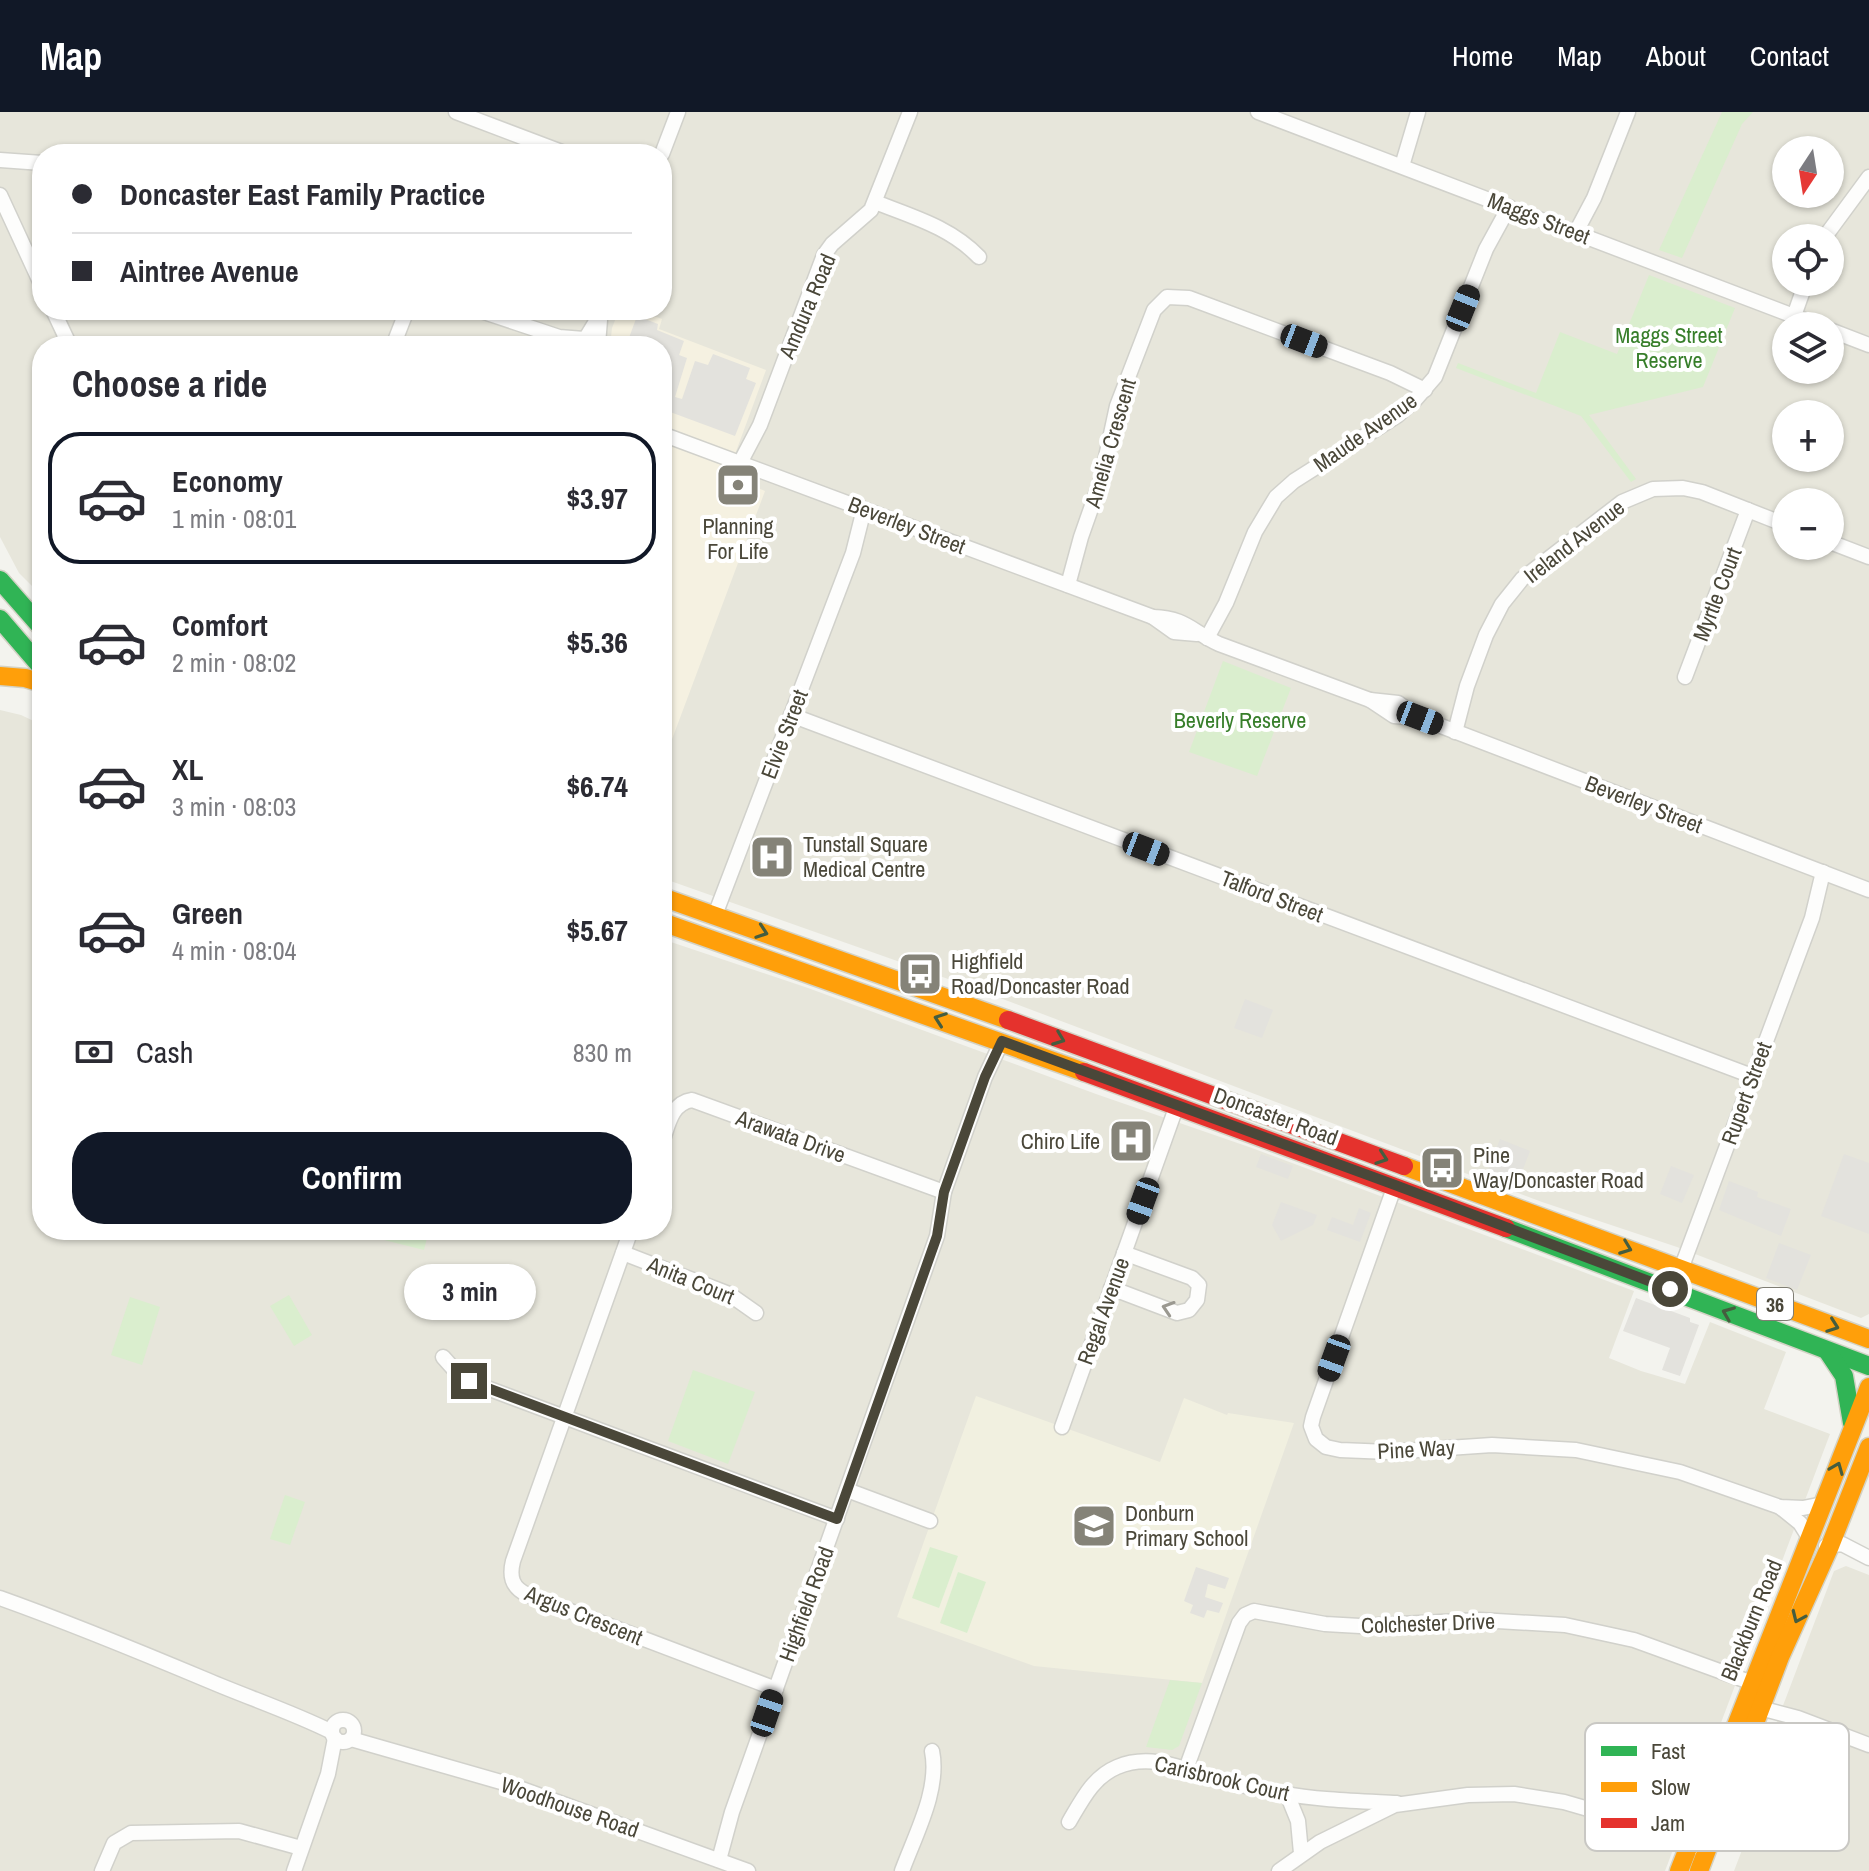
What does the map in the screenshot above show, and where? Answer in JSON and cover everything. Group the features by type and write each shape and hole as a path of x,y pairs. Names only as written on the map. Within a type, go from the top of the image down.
{"main road":[{"path":"0,580 32,617"},
{"path":"0,619 13,645 32,660"},
{"path":"32,635 13,645 0,675 32,680"},
{"name":"Doncaster Road","path":"672,900 1006,1019 1869,1339"},
{"name":"Doncaster Road","path":"672,926 1395,1185 1869,1366"},
{"path":"998,1040 1006,1019"},
{"path":"1827,1351 1838,1361 1848,1382 1852,1432"},
{"name":"Blackburn Road","path":"1747,1723 1808,1544 1869,1387"},
{"name":"Blackburn Road","path":"1758,1696 1826,1553 1869,1447"},
{"name":"Blackburn Road","path":"1687,1870 1696,1851"}],"street":[{"path":"456,112 541,144"},
{"path":"666,144 678,112"},
{"name":"Amdura Road","path":"744,465 824,255 832,244 867,216 910,112"},
{"name":"Maggs Street","path":"1258,112 1784,312"},
{"path":"1398,165 1409,147 1418,112"},
{"path":"1580,234 1628,112"},
{"path":"0,160 32,162"},
{"path":"1834,224 1869,177"},
{"path":"0,195 32,264"},
{"path":"875,202 942,227 979,257"},
{"name":"Maude Avenue","path":"1208,639 1255,532 1276,497 1294,481 1398,415 1425,390 1440,367 1504,205"},
{"name":"Amelia Crescent","path":"1063,584 1101,480 1117,406 1154,310 1167,297 1189,298 1405,379 1425,390"},
{"path":"510,320 562,336"},
{"path":"1844,335 1869,345"},
{"name":"Beverley Street","path":"672,438 1153,617 1179,620 1208,639 1370,700 1398,703 1420,718 1450,730 1869,890"},
{"name":"Ireland Avenue","path":"1450,730 1490,626 1502,604 1532,571 1622,502 1653,489 1683,488 1702,492 1772,519"},
{"name":"Myrtle Court","path":"1685,677 1748,510"},
{"name":"Elvie Street","path":"715,915 868,511"},
{"path":"1844,547 1869,557"},
{"name":"Talford Street","path":"791,715 1752,1076"},
{"name":"Rupert Street","path":"1681,1269 1828,874"},
{"name":"Highfield Road","path":"715,1859 937,1236 944,1192 985,1077 986,1060 998,1040"},
{"name":"Arawata Drive","path":"672,1120 678,1106 692,1100 944,1192"},
{"name":"Regal Avenue","path":"1062,1427 1177,1105"},
{"name":"Pine Way","path":"1395,1185 1313,1417 1312,1431 1320,1443 1330,1448 1357,1452 1492,1445 1576,1450 1680,1472 1780,1507 1803,1508 1823,1504"},
{"path":"564,1417 628,1240"},
{"name":"Anita Court","path":"623,1253 729,1294 756,1313"},
{"path":"1111,1288 1177,1313 1189,1310 1197,1300 1199,1285 1192,1278 1124,1253"},
{"path":"443,1357 453,1370 469,1381 837,1519"},
{"name":"Argus Crescent","path":"564,1417 513,1561 510,1574 515,1586 528,1595 776,1689"},
{"path":"847,1490 930,1521"},
{"name":"Pine Way","path":"1780,1507 1800,1523 1808,1544"},
{"path":"1808,1544 1826,1553 1842,1544 1869,1559"},
{"name":"Woodhouse Road","path":"0,1598 343,1733 508,1784 742,1870"},
{"name":"Colchester Drive","path":"1186,1769 1239,1623 1245,1615 1254,1611 1351,1626 1480,1620 1565,1625 1634,1640 1811,1723"},
{"path":"294,1871 343,1733"},
{"name":"Colchester Drive","path":"1849,1737 1869,1745"},
{"path":"902,1871 929,1793 934,1769 932,1751"},
{"name":"Carisbrook Court","path":"1069,1822 1094,1783 1116,1768 1150,1761 1287,1794 1401,1803"},
{"path":"1287,1794 1298,1821 1301,1853"},
{"path":"1279,1871 1301,1853 1335,1834 1401,1803 1480,1794 1538,1797 1585,1807"},
{"path":"102,1871 114,1843 131,1833 228,1831 252,1834 300,1852"}],"shaded area":[{"path":"0,112 1869,112 1869,1314 1861,1318 1677,1247 1542,1202 968,986 672,882 672,336 32,336 32,586 19,573 0,537"},
{"path":"615,320 662,320 659,329 766,370 727,476 765,491 672,739 672,336 611,336"},
{"path":"636,320 648,320 658,324 657,330 672,336 630,336"},
{"path":"672,336 684,341 679,355 687,358 675,397 682,399 695,361 708,365 713,354 750,368 746,379 756,383 735,436 672,413"},
{"path":"0,710 32,720 32,1240 672,1240 672,942 808,988 1249,1147 1634,1291 1609,1358 1641,1371 1685,1384 1710,1322 1786,1352 1764,1409 1830,1434 1721,1723 1585,1723 1585,1851 1673,1851 1665,1871 0,1871"},
{"path":"1245,999 1273,1010 1262,1038 1234,1028"},
{"path":"1500,1139 1530,1151 1517,1185 1487,1173"},
{"path":"1261,1154 1293,1166 1288,1179 1256,1167"},
{"path":"1844,1154 1869,1163 1869,1234 1821,1216"},
{"path":"1671,1166 1694,1175 1682,1203 1660,1194"},
{"path":"1729,1181 1758,1192 1757,1197 1791,1209 1781,1236 1719,1210"},
{"path":"1281,1202 1317,1215 1313,1225 1281,1241 1272,1225"},
{"path":"1359,1208 1371,1213 1360,1242 1327,1230 1332,1217 1353,1225"},
{"path":"1779,1243 1811,1255 1797,1290 1766,1278"},
{"path":"1636,1298 1690,1318 1690,1322 1699,1325 1680,1376 1662,1370 1670,1348 1623,1331"},
{"name":"Donburn Primary School","path":"976,1396 1160,1462 1184,1398 1227,1415 1294,1423 1202,1683 1034,1666 897,1617"},
{"path":"1846,1566 1869,1575 1869,1871 1734,1871 1742,1851 1849,1851 1849,1723 1776,1723 1834,1571"},
{"path":"1196,1567 1229,1578 1225,1589 1208,1584 1205,1597 1223,1603 1219,1613 1207,1610 1204,1618 1190,1613 1193,1605 1184,1601"}],"green space":[{"path":"1722,112 1753,112 1742,124 1682,258 1659,250"},
{"name":"Maggs Street Reserve","path":"1649,275 1735,308 1703,387 1589,415 1636,479 1631,482 1581,416 1456,368 1458,363 1536,393 1560,332 1617,354"},
{"name":"Beverly Reserve","path":"1223,661 1291,688 1257,776 1189,752"},
{"path":"384,1240 426,1240 424,1250"},
{"path":"289,1295 312,1335 294,1346 270,1306"},
{"path":"130,1297 160,1307 142,1365 111,1355"},
{"path":"693,1370 755,1392 728,1464 668,1441"},
{"path":"285,1495 305,1502 290,1545 270,1539"},
{"path":"930,1547 958,1556 939,1608 912,1598"},
{"path":"958,1572 986,1582 967,1633 940,1623"},
{"path":"1170,1680 1202,1683 1179,1746 1172,1750 1146,1747"}],"traffic: fast":[{"path":"0,580 32,617"},
{"path":"0,619 32,656"},
{"path":"1506,1228 1869,1366"},
{"path":"1828,1352 1844,1376 1852,1423"}],"traffic: slow":[{"path":"0,676 32,680"},
{"path":"672,901 1008,1020"},
{"path":"672,926 1084,1072"},
{"path":"1404,1166 1869,1339"},
{"path":"1737,1723 1869,1387"},
{"path":"1755,1723 1869,1447"},
{"path":"1679,1871 1687,1851"},
{"path":"1699,1871 1707,1851"}],"traffic: jam":[{"path":"1008,1020 1404,1166"},
{"path":"1084,1072 1506,1228"}],"place":[{"name":"Planning For Life","path":"738,485"},
{"name":"Tunstall Square Medical Centre","path":"772,857"},
{"name":"Highfield Road/Doncaster Road","path":"920,974"},
{"name":"Chiro Life","path":"1131,1141"},
{"name":"Pine Way/Doncaster Road","path":"1442,1168"},
{"name":"Donburn Primary School","path":"1094,1526"}],"route":[{"path":"469,1381 837,1519 937,1236 944,1192 985,1077 994,1064 1002,1041 1670,1289"}]}
